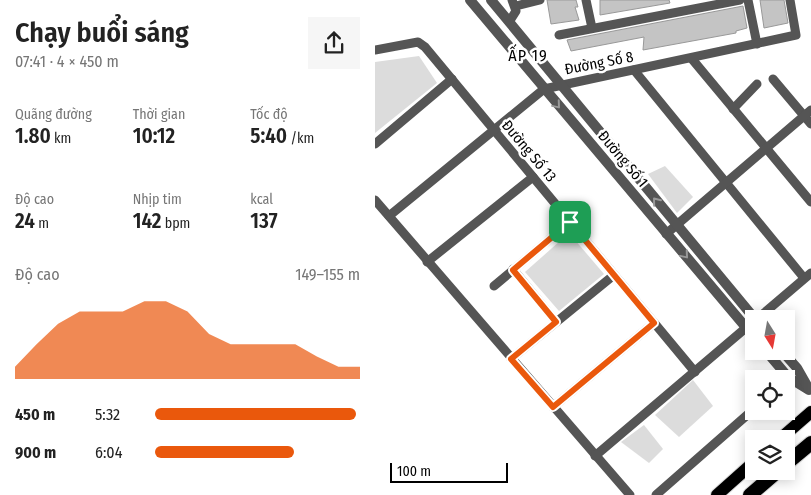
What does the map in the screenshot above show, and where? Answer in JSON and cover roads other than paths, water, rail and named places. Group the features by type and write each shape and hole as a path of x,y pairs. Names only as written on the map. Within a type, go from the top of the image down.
{"highway":[{"path":"795,456 811,443"},
{"path":"750,495 768,480"}],"main road":[{"path":"790,430 811,412"},
{"path":"717,495 745,470"}],"street":[{"name":"Đường Số 1","path":"470,0 666,234 745,314"},
{"path":"496,32 515,15 514,3 541,0"},
{"path":"586,0 592,28"},
{"path":"559,35 710,3 740,0"},
{"path":"748,0 757,44"},
{"name":"Đường Số 8","path":"389,216 544,89 692,59 796,35 790,0"},
{"name":"Đường Số 1","path":"494,1 509,22 745,312"},
{"name":"Đường Số 13","path":"375,50 418,42 425,47 695,372"},
{"path":"692,59 811,202"},
{"path":"634,70 808,276 767,310"},
{"path":"375,144 452,79"},
{"path":"773,79 807,113 811,124"},
{"path":"733,109 757,84"},
{"path":"666,234 807,113"},
{"path":"427,262 533,176"},
{"path":"375,200 630,495"},
{"path":"493,286 570,222"},
{"path":"513,270 556,322"},
{"path":"511,359 614,274"},
{"path":"553,407 654,323"},
{"path":"595,456 745,329"},
{"path":"773,360 781,370"},
{"path":"790,360 797,368 810,392"},
{"path":"795,383 810,392"},
{"path":"656,495 745,417"}],"district":[{"name":"ẤP 19","path":"528,55"}]}
